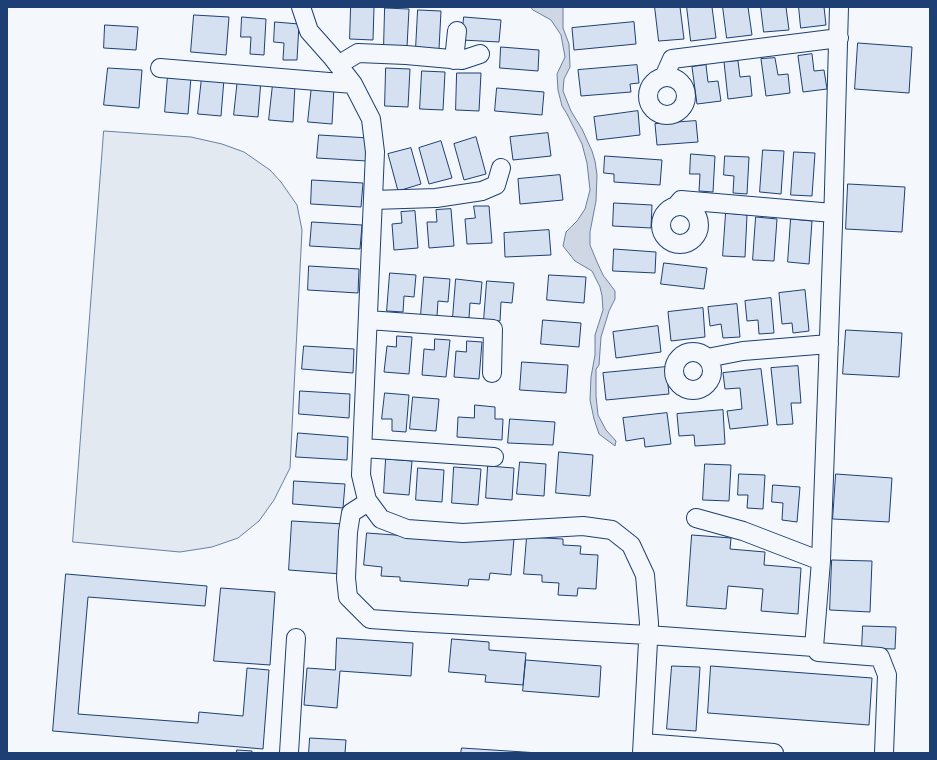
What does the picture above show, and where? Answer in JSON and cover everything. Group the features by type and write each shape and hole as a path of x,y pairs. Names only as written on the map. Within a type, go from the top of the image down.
{"street":[{"path":"301,7 309,31 353,84 371,119 375,152 361,475 368,502 381,518 407,529 463,533 583,526 612,530 631,545 645,575 649,623 642,748 774,753"},
{"path":"839,7 821,561 814,647 818,652 880,657 887,675 884,753"},
{"path":"454,60 457,31"},
{"path":"664,77 672,59 839,38"},
{"path":"338,65 358,53 406,55 454,60 462,60 480,54"},
{"path":"160,68 353,84"},
{"path":"373,200 436,198 482,192 496,185 501,168"},
{"path":"675,207 681,200 833,213"},
{"path":"368,320 493,329 492,373"},
{"path":"707,358 743,351 829,344"},
{"path":"363,448 494,457"},
{"path":"368,502 351,514 348,532 346,578 348,597 370,619 648,635 814,647"},
{"path":"696,518 743,530 821,561"},
{"path":"289,753 296,638"}],"shaded area":[{"path":"531,7 563,7 563,28 569,44 570,67 564,79 563,91 571,111 582,129 595,161 597,175 596,201 590,232 590,245 603,275 615,291 615,299 609,311 601,337 599,365 596,369 596,396 598,415 606,430 616,441 615,446 599,434 590,400 591,377 595,355 595,335 603,310 600,287 592,271 575,261 563,246 566,232 577,221 585,209 590,190 587,163 582,144 562,106 558,90 557,74 565,57 561,35 551,20 533,10"},
{"path":"104,131 191,137 222,144 244,152 270,170 281,182 297,205 302,230 290,468 274,500 259,521 238,538 212,547 180,552 73,542"}],"building":[{"path":"351,7 374,7 373,40 350,39"},
{"path":"655,7 680,7 684,39 659,41"},
{"path":"687,7 712,7 716,38 691,41"},
{"path":"723,7 748,7 752,35 727,38"},
{"path":"761,7 786,7 789,30 764,32"},
{"path":"799,7 824,7 826,25 801,28"},
{"path":"385,8 409,9 407,47 384,46"},
{"path":"418,10 441,11 439,49 416,48"},
{"path":"194,15 229,17 226,55 191,52"},
{"path":"242,17 266,19 264,55 250,54 251,37 241,37"},
{"path":"464,17 501,20 499,42 462,40"},
{"path":"275,22 299,24 297,60 283,60 284,43 274,42"},
{"path":"634,22 636,44 574,50 572,28"},
{"path":"105,25 138,27 136,50 104,48"},
{"path":"858,43 912,47 909,93 855,89"},
{"path":"501,47 539,50 538,71 500,68"},
{"path":"812,54 814,71 824,70 827,89 803,92 798,56"},
{"path":"775,58 778,75 788,74 790,93 766,96 761,59"},
{"path":"738,61 740,77 750,76 752,96 728,99 724,62"},
{"path":"637,65 639,83 630,84 631,92 581,96 578,70"},
{"path":"706,65 708,82 718,81 721,101 697,104 692,67"},
{"path":"108,68 142,70 139,108 104,105"},
{"path":"386,68 410,69 408,107 385,106"},
{"path":"422,71 445,72 443,110 420,109"},
{"path":"457,73 481,73 479,111 456,110"},
{"path":"168,75 191,77 188,114 165,112"},
{"path":"202,77 224,79 221,116 198,114"},
{"path":"238,78 261,80 258,117 234,115"},
{"path":"273,84 295,85 293,122 269,120"},
{"path":"312,85 334,87 332,124 308,122"},
{"path":"497,88 544,92 542,115 495,111"},
{"path":"638,111 640,135 597,140 594,117"},
{"path":"696,121 698,142 657,145 655,124"},
{"path":"548,133 551,156 513,160 510,137"},
{"path":"319,135 369,138 367,161 317,158"},
{"path":"476,137 486,174 464,180 454,144"},
{"path":"441,141 452,178 429,184 419,148"},
{"path":"411,148 421,184 398,191 388,154"},
{"path":"763,150 784,151 781,194 760,192"},
{"path":"794,152 815,153 812,196 791,195"},
{"path":"691,154 715,156 713,192 699,191 700,174 690,174"},
{"path":"605,156 662,160 660,185 614,182 614,174 604,173"},
{"path":"725,156 749,157 747,194 733,193 734,176 724,175"},
{"path":"560,175 563,200 520,204 518,179"},
{"path":"312,180 363,183 361,207 311,204"},
{"path":"848,184 905,187 902,232 846,229"},
{"path":"614,203 652,205 651,228 613,226"},
{"path":"474,206 489,206 492,243 467,244 465,219 475,218"},
{"path":"451,209 454,246 429,248 427,222 437,222 436,210"},
{"path":"415,211 418,248 394,250 392,224 402,223 401,212"},
{"path":"726,213 747,215 745,257 723,256"},
{"path":"756,217 777,219 774,261 753,260"},
{"path":"791,219 812,221 809,264 788,262"},
{"path":"312,222 362,225 360,249 310,246"},
{"path":"549,230 551,255 505,257 504,233"},
{"path":"614,249 656,252 655,273 613,271"},
{"path":"664,263 707,268 704,289 661,284"},
{"path":"309,266 359,269 358,293 308,290"},
{"path":"390,273 416,275 414,297 404,296 403,312 387,311"},
{"path":"549,275 586,277 584,303 547,300"},
{"path":"424,277 450,279 448,302 438,301 437,316 421,315"},
{"path":"456,279 482,282 480,304 470,303 469,318 453,317"},
{"path":"487,281 514,283 512,303 501,302 500,321 484,320"},
{"path":"805,290 809,331 793,333 792,323 782,324 779,293"},
{"path":"771,298 774,333 759,334 758,320 747,321 745,301"},
{"path":"737,304 740,337 723,338 721,324 710,326 708,307"},
{"path":"703,308 705,337 671,341 668,312"},
{"path":"543,320 581,323 579,347 541,344"},
{"path":"658,326 661,352 616,358 613,332"},
{"path":"846,330 902,333 899,377 843,374"},
{"path":"397,336 412,337 409,374 384,372 387,346 396,347"},
{"path":"435,339 450,340 446,377 422,375 424,349 434,350"},
{"path":"467,341 482,342 479,379 454,377 456,351 466,352"},
{"path":"304,346 354,349 353,373 302,369"},
{"path":"522,362 568,365 566,393 520,390"},
{"path":"798,366 801,403 791,403 793,424 777,425 771,368"},
{"path":"666,367 669,394 606,400 603,373"},
{"path":"761,369 768,425 730,429 727,411 742,409 740,388 725,389 723,373"},
{"path":"300,391 350,394 349,418 299,414"},
{"path":"385,393 409,395 406,432 392,431 392,419 382,419"},
{"path":"413,397 439,399 436,431 410,429"},
{"path":"475,405 495,407 495,419 503,419 502,440 457,437 458,417 474,418"},
{"path":"723,410 725,444 695,446 694,435 679,436 677,414"},
{"path":"667,413 671,444 645,447 644,438 626,441 623,418"},
{"path":"510,419 555,422 553,445 508,443"},
{"path":"298,433 348,437 347,460 296,457"},
{"path":"559,452 593,455 590,496 556,493"},
{"path":"386,459 412,461 409,495 384,493"},
{"path":"520,462 546,464 544,496 517,494"},
{"path":"705,464 731,465 729,501 703,500"},
{"path":"488,466 514,468 512,500 486,498"},
{"path":"454,467 481,469 478,505 452,503"},
{"path":"418,468 444,470 442,502 416,500"},
{"path":"739,474 765,475 763,509 747,508 748,495 738,495"},
{"path":"836,474 892,478 889,522 833,519"},
{"path":"294,481 345,484 343,508 293,504"},
{"path":"773,485 800,487 797,522 782,520 783,503 772,502"},
{"path":"292,521 344,524 341,574 289,570"},
{"path":"367,533 477,541 514,538 511,575 490,573 489,580 469,579 468,586 400,581 400,577 381,576 382,567 364,565"},
{"path":"692,535 731,538 730,549 765,552 764,565 801,568 798,614 761,611 763,589 728,586 726,609 687,606"},
{"path":"527,537 563,539 563,545 581,546 580,554 598,555 596,589 578,588 577,596 558,595 559,583 542,582 542,575 524,574"},
{"path":"832,560 872,561 870,612 830,610"},
{"path":"66,574 207,586 205,606 88,597 78,714 198,723 199,712 243,716 247,668 269,670 263,749 53,731"},
{"path":"221,588 275,592 270,665 214,661"},
{"path":"863,626 896,627 895,649 862,648"},
{"path":"337,638 413,643 411,676 340,671 337,708 304,705 307,668 335,670"},
{"path":"452,639 489,642 489,650 526,653 523,685 485,682 486,675 449,672"},
{"path":"526,660 601,666 599,697 523,691"},
{"path":"672,666 700,667 696,731 667,729"},
{"path":"711,666 872,678 869,725 708,713"},
{"path":"310,738 346,740 345,753 309,753"},
{"path":"462,748 539,753 461,753"},
{"path":"237,750 252,751 252,753 237,753"}]}
